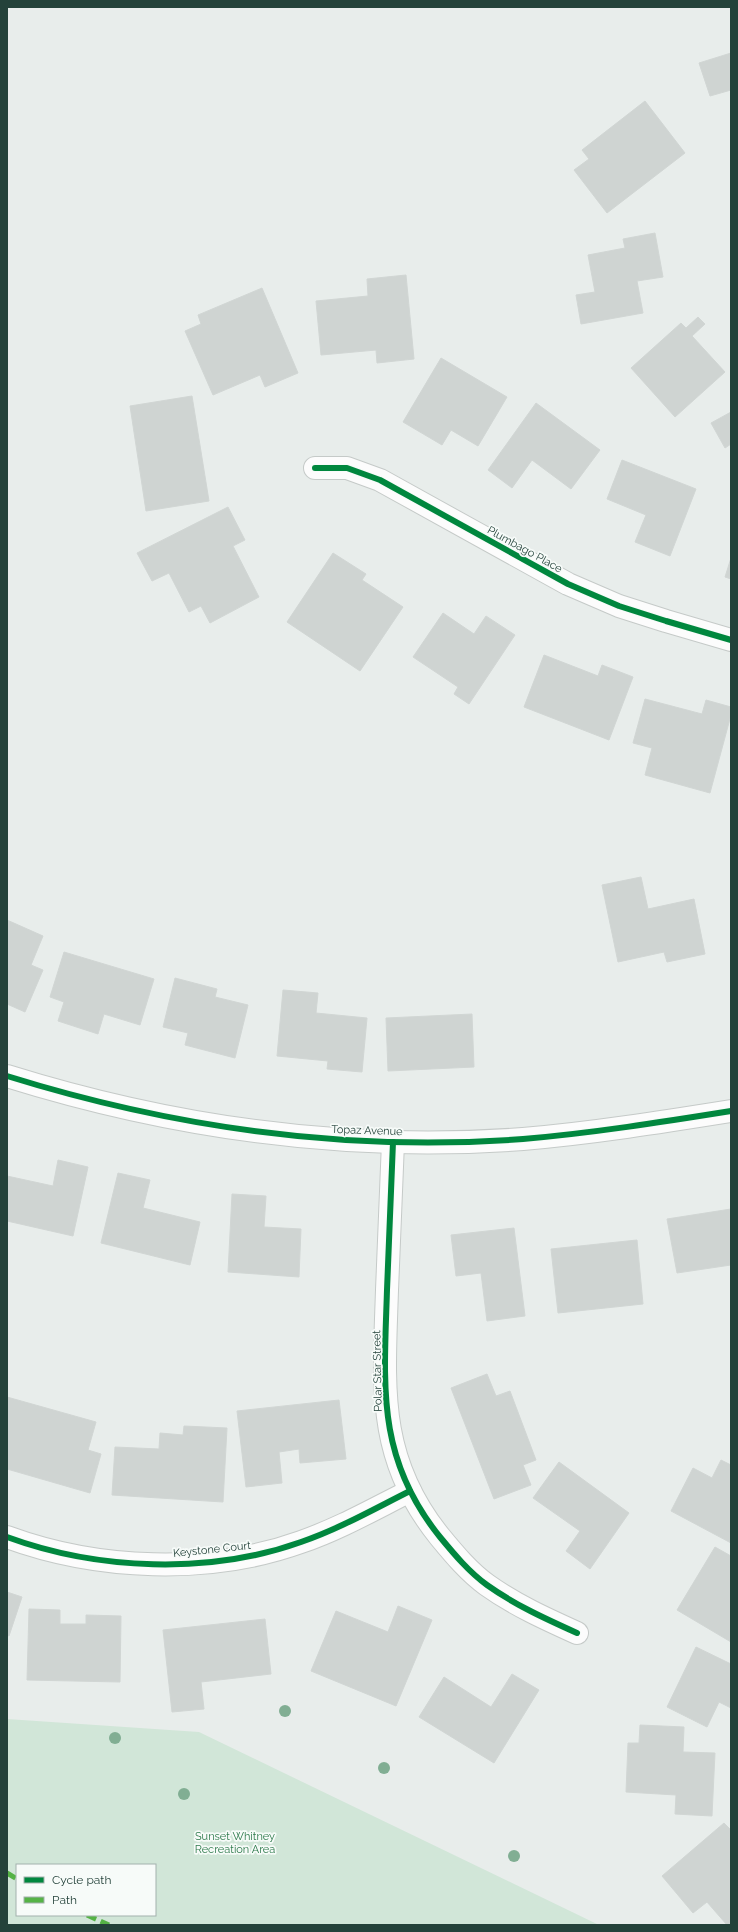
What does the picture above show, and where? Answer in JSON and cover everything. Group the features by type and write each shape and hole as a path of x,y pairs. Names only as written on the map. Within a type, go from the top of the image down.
{"street":[{"name":"Plumbago Place","path":"315,468 347,468 380,480 568,584 632,610 731,640"},
{"name":"Topaz Avenue","path":"7,1076 59,1092 189,1122 257,1132 335,1140 393,1142 522,1139 647,1125 731,1111"},
{"name":"Polar Star Street","path":"393,1142 385,1352 385,1397 389,1428 397,1461 410,1491 427,1521 454,1554 486,1584 526,1609 577,1633"},
{"name":"Keystone Court","path":"7,1537 75,1556 126,1563 189,1563 230,1560 267,1553 301,1542 344,1525 410,1491"}],"green space":[{"name":"Sunset Whitney Recreation Area","path":"7,1719 199,1732 599,1925 7,1925"}],"building":[{"path":"731,53 731,90 710,96 699,63"},
{"path":"645,101 685,153 607,213 574,170 589,159 582,150"},
{"path":"655,233 663,277 637,281 643,313 581,324 576,295 595,292 588,255 625,248 623,239"},
{"path":"406,275 414,359 377,363 376,350 321,355 316,301 368,296 367,279"},
{"path":"262,288 298,373 265,387 260,375 213,395 185,331 201,324 198,315"},
{"path":"698,317 705,324 692,336 725,372 675,417 631,368 681,323 686,328"},
{"path":"441,358 507,397 478,446 451,430 442,445 403,422"},
{"path":"192,396 209,501 146,511 130,406"},
{"path":"536,403 600,450 571,489 532,460 512,488 488,470"},
{"path":"731,412 731,444 725,448 711,423"},
{"path":"622,460 696,489 670,556 635,542 646,515 607,499"},
{"path":"228,507 245,540 233,546 259,597 210,623 201,606 189,612 169,573 152,581 137,553"},
{"path":"333,553 366,574 362,580 403,607 360,671 287,622"},
{"path":"731,558 731,579 725,577"},
{"path":"443,613 474,634 486,616 515,635 469,704 454,694 458,687 413,657"},
{"path":"544,655 598,676 602,665 633,677 609,740 524,707"},
{"path":"645,699 702,714 706,700 731,707 731,715 710,793 645,775 652,748 633,743"},
{"path":"641,877 648,909 694,899 705,954 667,962 664,952 618,962 602,885"},
{"path":"7,920 43,936 31,965 43,970 25,1012 7,1004"},
{"path":"64,952 154,979 140,1025 104,1014 98,1034 58,1021 64,1002 50,997"},
{"path":"175,978 217,989 215,997 248,1005 235,1058 185,1045 188,1033 163,1027"},
{"path":"283,990 318,993 316,1013 367,1018 362,1072 327,1069 328,1061 277,1056"},
{"path":"472,1014 474,1067 388,1071 386,1018"},
{"path":"58,1160 88,1167 73,1236 7,1221 7,1176 53,1186"},
{"path":"118,1173 150,1180 143,1208 200,1222 190,1265 101,1243"},
{"path":"232,1194 266,1196 264,1227 301,1229 299,1277 228,1272"},
{"path":"731,1209 731,1265 677,1273 667,1219"},
{"path":"514,1228 525,1316 487,1321 481,1273 456,1276 451,1235"},
{"path":"637,1240 643,1304 558,1313 551,1249"},
{"path":"487,1374 496,1396 510,1391 536,1460 523,1465 531,1485 494,1499 451,1388"},
{"path":"7,1397 96,1422 88,1450 101,1454 90,1493 7,1469"},
{"path":"339,1400 346,1459 300,1463 299,1449 279,1452 282,1483 246,1487 237,1411"},
{"path":"184,1426 227,1428 223,1502 112,1495 115,1447 159,1449 160,1433 183,1435"},
{"path":"721,1460 731,1465 731,1543 671,1511 693,1468 712,1478"},
{"path":"559,1462 629,1513 590,1569 566,1551 580,1531 533,1498"},
{"path":"715,1547 731,1556 731,1642 677,1610"},
{"path":"7,1592 22,1597 9,1636 7,1635"},
{"path":"398,1606 432,1620 396,1706 311,1671 336,1611 388,1632"},
{"path":"29,1609 60,1610 60,1624 86,1624 86,1615 121,1616 120,1682 27,1680"},
{"path":"265,1619 271,1674 201,1682 204,1709 172,1712 163,1630"},
{"path":"696,1647 731,1664 731,1708 719,1702 707,1727 667,1707"},
{"path":"512,1674 539,1690 494,1763 419,1717 444,1677 491,1707"},
{"path":"640,1725 684,1727 683,1752 715,1753 712,1816 675,1814 676,1795 626,1792 628,1743 639,1743"},
{"path":"724,1823 731,1830 731,1925 727,1925 707,1902 693,1913 662,1876"}],"marked path":[{"path":"7,1873 16,1878"},
{"path":"89,1916 109,1925"}],"cycle path":[{"path":"315,468 347,468 380,480 568,584 619,606 731,640"},
{"path":"7,1076 133,1110 198,1122 262,1132 392,1142 457,1142 549,1137 731,1111"},
{"path":"393,1142 385,1358 386,1390 388,1420 394,1449 404,1479 419,1508 440,1537 468,1569 487,1585 520,1605 577,1633"},
{"path":"7,1537 42,1548 115,1562 191,1564 229,1560 266,1553 315,1537 410,1491"}]}
